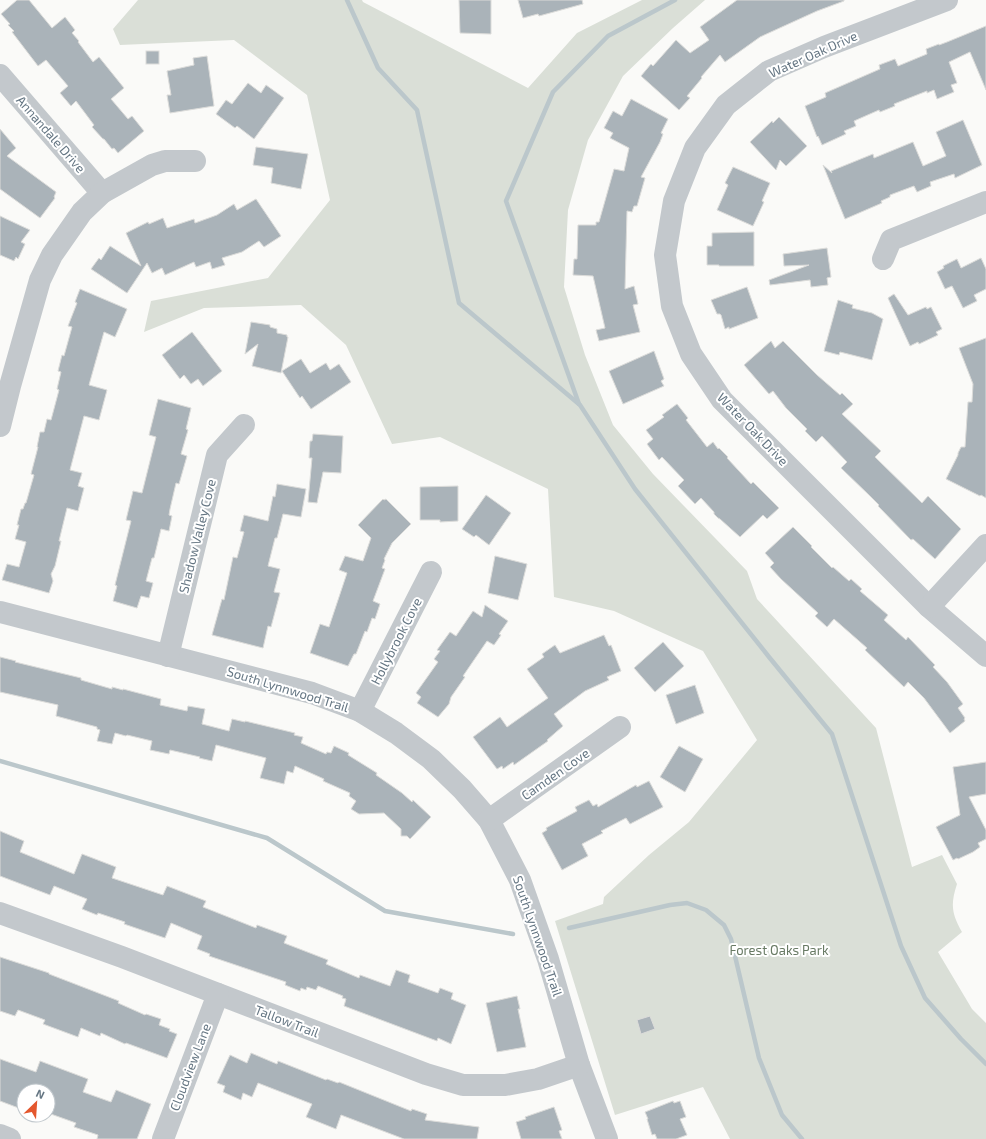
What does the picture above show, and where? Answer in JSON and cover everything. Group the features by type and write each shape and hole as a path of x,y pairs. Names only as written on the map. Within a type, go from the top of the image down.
{"street":[{"name":"Water Oak Drive","path":"947,0 824,46 769,71 726,105 695,148 674,201 665,255 672,306 691,354 722,400 929,606 986,656"},
{"name":"Annandale Drive","path":"0,75 102,193"},
{"path":"0,426 5,385 40,280 52,255 65,235 82,212 102,193 152,165 165,161 195,160"},
{"path":"883,259 891,240 986,202"},
{"name":"Shadow Valley Cove","path":"168,656 217,455 244,425"},
{"path":"929,606 986,545"},
{"name":"Hollybrook Cove","path":"360,711 431,572"},
{"name":"South Lynnwood Trail","path":"0,612 312,694 360,711 396,732 431,759 462,789 489,820 520,880 554,980 579,1065 607,1139"},
{"name":"Camden Cove","path":"489,820 620,727"},
{"name":"Tallow Trail","path":"0,913 122,957 426,1074 463,1085 505,1085 538,1079 579,1065"},
{"name":"Cloudview Lane","path":"163,1139 218,994"},
{"path":"0,1136 10,1139"}],"green space":[{"name":"Forest Oaks Park","path":"138,0 362,0 363,2 528,88 577,33 642,0 705,0 673,28 623,76 588,140 568,210 564,287 585,355 613,425 653,474 747,571 757,599 876,728 912,867 942,855 957,884 953,898 953,909 956,920 962,932 938,952 972,1009 986,1023 986,1139 730,1139 703,1087 615,1115 555,921 603,904 604,897 649,855 689,822 757,740 703,651 614,611 554,597 548,489 440,437 392,444 346,345 301,305 204,308 144,332 151,301 268,278 330,200 307,95 234,40 120,45 113,29"}],"building":[{"path":"17,0 29,0 52,28 65,17 75,30 72,33 93,62 99,57 124,88 111,99 128,119 132,116 144,131 118,153 114,148 112,149 92,127 94,125 76,101 71,106 60,93 68,86 46,60 38,66 12,32 14,31 8,25 10,24 1,14"},
{"path":"459,0 491,0 491,34 460,33"},
{"path":"518,0 582,0 583,4 539,16 538,14 523,18"},
{"path":"737,0 844,1 817,11 760,37 725,62 720,55 701,77 702,78 687,96 690,98 679,110 641,76 651,64 653,66 676,40 690,53 709,40 700,27"},
{"path":"986,26 986,90 970,52 949,62 957,83 951,85 954,92 937,99 934,90 927,93 927,91 894,104 895,106 880,112 879,110 854,121 856,126 844,131 846,134 822,145 818,136 817,137 805,106 826,97 825,93 880,69 879,65 895,59 898,66 927,54 926,49"},
{"path":"146,51 159,51 159,64 146,64"},
{"path":"207,56 214,106 170,113 167,95 171,95 167,71 194,65 193,58"},
{"path":"248,83 261,93 266,85 284,98 254,139 237,126 235,128 216,114 226,100 232,104"},
{"path":"631,99 668,119 661,133 663,134 660,142 641,177 645,178 637,206 634,206 632,212 627,211 625,289 634,286 638,304 633,305 640,332 599,341 596,330 605,328 593,276 573,275 574,259 577,259 578,225 596,225 596,222 599,222 614,169 624,171 629,148 610,138 613,133 604,128 613,111 622,116"},
{"path":"779,117 807,146 786,166 780,160 776,170 750,142 772,121 773,123"},
{"path":"963,120 982,165 955,178 954,174 930,182 931,186 917,192 914,186 890,195 890,197 881,201 882,203 845,219 823,165 832,173 831,171 873,154 874,158 913,142 923,166 946,156 936,132"},
{"path":"0,129 16,148 7,156 56,192 55,198 40,218 0,189"},
{"path":"256,147 308,154 301,189 271,183 273,168 253,165"},
{"path":"733,167 770,183 762,201 764,202 753,226 717,210 728,185 725,183"},
{"path":"256,199 281,236 264,247 259,241 242,252 222,258 225,265 212,269 210,262 196,267 194,262 165,275 162,268 152,273 147,263 127,293 91,269 99,258 101,260 110,246 141,266 126,233 148,222 149,224 163,218 167,228 194,219 195,223 217,215 234,204 237,210"},
{"path":"0,216 30,230 21,242 25,244 18,259 16,257 14,261 0,255"},
{"path":"754,232 754,266 707,265 707,246 712,246 712,233"},
{"path":"827,248 831,277 827,278 828,285 811,287 810,280 770,285 769,280 809,265 784,266 783,254"},
{"path":"981,258 986,269 986,289 974,295 977,301 963,308 952,286 945,289 937,272 944,268 943,266 957,259 961,268"},
{"path":"747,287 758,318 729,329 729,327 725,329 721,315 717,314 711,300"},
{"path":"80,289 127,309 115,337 104,332 89,385 107,390 99,420 84,416 70,470 82,473 78,486 84,488 78,511 67,508 55,566 51,574 53,581 49,593 2,580 7,564 19,567 26,542 15,539 19,525 17,525 21,509 23,509 26,503 34,475 31,474 40,432 44,432 47,419 51,420 59,390 57,389 61,372 58,371 72,327 68,326 77,303 75,302"},
{"path":"894,294 908,315 926,307 927,309 931,307 942,329 936,332 938,335 919,344 918,342 910,346 888,298"},
{"path":"838,300 853,305 852,308 872,313 883,319 872,360 840,352 839,355 824,351"},
{"path":"251,322 270,325 270,327 277,329 277,333 287,335 288,337 281,373 252,366 258,344 245,354"},
{"path":"192,332 222,371 203,386 198,379 191,384 184,375 180,379 162,355"},
{"path":"986,338 986,498 946,479 961,447 965,447 968,402 972,402 973,384 959,348"},
{"path":"771,341 775,348 783,341 817,375 840,395 842,393 853,404 842,414 881,451 875,457 922,503 928,496 961,529 935,559 913,539 911,540 878,506 879,505 841,468 847,462 822,436 816,442 805,431 807,429 786,408 773,391 769,394 744,365"},
{"path":"654,351 664,379 661,381 664,386 623,404 609,371"},
{"path":"301,359 310,373 326,363 330,370 339,364 351,382 311,409 302,396 300,398 282,371"},
{"path":"158,399 191,408 186,429 188,430 181,454 187,456 179,484 176,483 169,515 172,516 169,531 161,529 154,558 152,558 146,581 153,583 149,598 141,596 137,608 113,601 117,586 115,585 131,521 126,520 133,491 142,493 156,437 149,435"},
{"path":"677,404 688,418 686,420 707,447 713,442 751,484 753,482 779,508 767,519 763,515 740,537 714,514 714,512 701,498 695,504 678,486 684,480 662,457 659,460 647,444 653,439 646,430 664,417 662,415"},
{"path":"313,434 343,436 341,473 323,472 317,503 308,502 312,458 309,458 310,441 312,441"},
{"path":"277,484 306,489 301,517 283,514 277,538 275,538 268,566 280,569 274,592 280,593 271,627 268,626 263,648 212,635 222,599 224,600 233,557 237,558 244,532 240,531 244,515 268,521"},
{"path":"458,486 458,521 440,522 440,520 420,520 420,487"},
{"path":"486,495 511,513 489,545 476,535 474,537 462,529"},
{"path":"383,499 386,499 411,524 392,543 384,559 382,568 385,569 373,601 380,604 375,619 372,618 356,654 354,654 348,666 310,653 320,624 329,627 347,573 339,570 345,556 363,561 371,538 358,525"},
{"path":"793,527 832,568 833,567 849,581 851,579 862,589 860,591 888,615 884,620 906,640 908,637 935,665 933,667 947,682 963,704 958,708 965,718 965,721 950,733 924,698 908,682 904,687 865,650 867,648 834,619 827,627 815,616 818,613 770,567 774,563 765,553"},
{"path":"495,556 527,564 518,600 488,593"},
{"path":"485,605 508,621 499,634 501,635 494,645 487,641 463,676 465,677 451,697 449,704 438,717 417,703 421,697 416,693 438,662 434,659 440,651 437,650 450,632 456,636 473,611 482,617"},
{"path":"604,635 609,646 611,645 621,671 607,677 609,680 585,691 554,714 563,726 547,740 548,741 514,765 513,762 503,769 502,766 497,769 473,737 500,717 507,727 548,698 527,669 544,657 542,654 555,645 560,653"},
{"path":"663,642 684,666 655,692 634,668"},
{"path":"0,657 81,678 81,680 112,689 112,687 123,689 161,699 160,705 187,711 188,706 205,709 202,724 229,731 232,719 245,721 295,733 294,735 303,737 301,743 326,754 327,752 331,753 334,746 349,753 348,755 377,773 376,775 402,793 412,802 413,800 431,817 410,839 407,836 401,836 401,829 384,813 359,814 351,809 356,801 349,796 350,793 295,766 293,773 287,771 284,784 260,778 266,758 216,745 212,761 170,750 169,754 150,750 152,741 127,735 115,733 112,744 97,741 100,730 97,729 97,727 56,716 58,705 0,692"},
{"path":"695,685 704,713 676,724 666,695"},
{"path":"679,746 703,759 685,792 660,777"},
{"path":"986,762 986,794 969,797 986,830 986,839 978,843 980,847 973,852 953,860 936,827 960,815 953,767"},
{"path":"649,781 663,807 630,824 626,818 601,831 603,833 582,844 588,856 562,870 542,833 547,830 546,828 577,811 575,807 589,800 593,806 597,804 598,807 636,785 637,787"},
{"path":"0,831 24,841 20,852 74,874 82,854 116,867 112,878 163,895 167,886 206,901 203,907 256,928 257,925 287,936 284,943 328,960 326,964 359,978 360,975 390,986 396,970 410,975 408,982 438,993 440,988 453,993 451,999 466,1005 451,1044 438,1038 437,1041 344,1006 346,999 342,998 343,996 318,986 316,990 307,987 306,990 301,988 300,991 285,985 286,982 209,956 210,954 197,949 202,936 171,923 165,938 124,924 125,922 98,913 97,915 82,909 87,899 54,886 50,895 0,876"},
{"path":"0,957 49,973 119,1001 118,1003 145,1015 146,1014 161,1019 159,1025 170,1029 169,1031 177,1034 167,1058 126,1043 125,1044 101,1033 100,1036 81,1028 78,1037 43,1024 45,1020 18,1010 15,1016 0,1011"},
{"path":"517,996 520,1009 518,1009 526,1047 497,1052 486,1003"},
{"path":"650,1016 655,1029 641,1034 637,1020"},
{"path":"251,1053 277,1064 278,1061 326,1080 339,1082 411,1111 412,1109 427,1114 425,1120 479,1127 477,1139 404,1139 341,1115 336,1129 306,1117 312,1104 258,1083 252,1097 243,1093 241,1100 223,1092 225,1086 217,1083 230,1055 247,1063"},
{"path":"0,1059 36,1072 40,1061 88,1079 83,1092 111,1102 116,1090 151,1104 137,1139 97,1139 98,1135 74,1127 76,1123 56,1116 56,1083 16,1083 16,1107 0,1101"},
{"path":"673,1101 674,1103 680,1101 686,1117 680,1119 687,1135 676,1139 657,1139 655,1134 652,1135 645,1112"},
{"path":"554,1107 562,1130 559,1131 562,1139 521,1139 516,1122 526,1119 525,1117"}],"waterway":[{"path":"347,0 378,68 417,110 459,303 580,405 635,489 832,734 901,946 925,998 961,1039 986,1064"},
{"path":"579,404 506,201 553,92 608,36 675,0"},
{"path":"0,761 267,838 385,911 513,934"},
{"path":"569,928 670,905 687,903 706,910 724,925 731,939 759,1058 782,1115 802,1139"}]}
